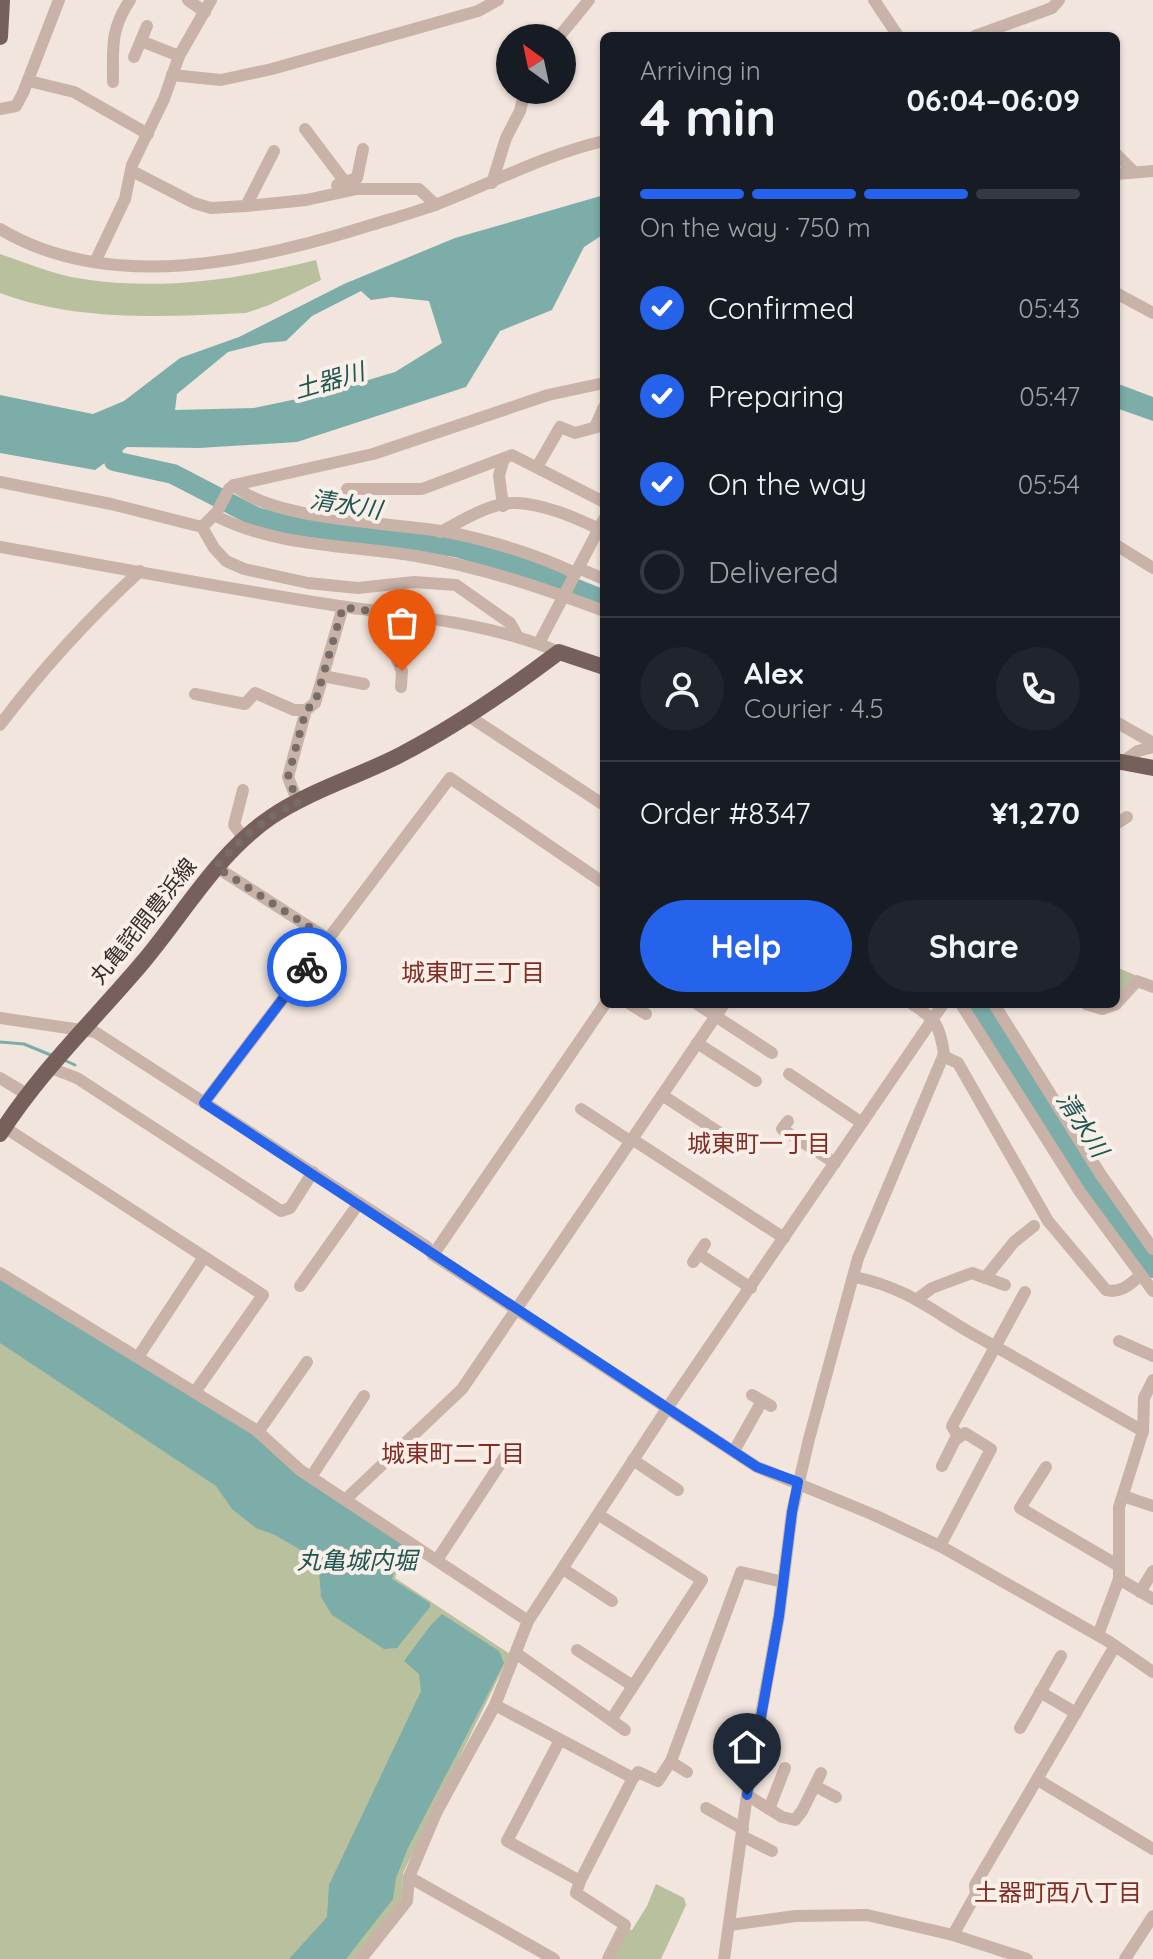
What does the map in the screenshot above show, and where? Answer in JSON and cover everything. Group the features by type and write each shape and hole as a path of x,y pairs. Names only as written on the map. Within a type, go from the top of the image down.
{"main road":[{"path":"0,37 2,0"},
{"path":"559,652 600,666"},
{"name":"丸亀詫間豊浜線","path":"3,1124 54,1060 142,963 216,867 244,838 273,815 403,754 559,652"},
{"path":"1120,763 1153,768"}],"street":[{"path":"0,109 16,106 29,81 59,0"},
{"path":"113,82 113,34 117,19 130,0"},
{"path":"95,262 125,199 132,165 148,134 179,56 208,6 188,0"},
{"path":"172,75 221,80 272,69 478,11 498,0"},
{"path":"569,24 589,0"},
{"path":"874,0 895,32"},
{"path":"986,32 1052,8 1059,0"},
{"path":"134,57 147,26"},
{"path":"141,41 179,56"},
{"path":"29,81 74,92 148,134"},
{"path":"492,183 506,138 522,104"},
{"path":"305,129 345,182"},
{"path":"0,229 38,249 95,262 144,266 200,264 266,254 322,240 436,205 554,156 600,142"},
{"path":"332,195 337,185 357,178 363,149"},
{"path":"246,206 274,151"},
{"path":"1120,158 1134,172"},
{"path":"132,171 194,203 211,208 332,195 357,189 419,189 436,205"},
{"path":"1120,174 1153,171"},
{"path":"1120,295 1153,313"},
{"path":"202,527 216,513 231,487 373,454 548,395 600,384"},
{"path":"537,467 560,427 575,433 600,426"},
{"path":"347,489 422,489 512,455 600,500"},
{"path":"503,506 499,475 504,459"},
{"path":"0,482 111,504 202,527 226,561 244,569 304,582 358,588 414,582 456,585 510,623 518,637"},
{"path":"231,487 276,507 440,532 515,549 600,578"},
{"path":"440,532 491,508 514,503 600,524"},
{"path":"216,513 233,525 318,545 454,563 600,610"},
{"path":"539,643 600,526"},
{"path":"0,547 317,603 475,627 539,643 559,652"},
{"path":"1120,547 1153,568"},
{"path":"0,723 39,673 95,613 140,571"},
{"path":"304,582 317,603"},
{"path":"298,803 288,777 306,710 315,703 343,607"},
{"path":"401,687 402,671 392,659 403,616"},
{"path":"323,676 364,684"},
{"path":"195,694 245,704 255,693 294,710 306,710"},
{"path":"467,715 600,802"},
{"path":"1120,724 1153,745"},
{"path":"1120,762 1153,745"},
{"path":"204,1103 450,778 600,880"},
{"path":"243,790 234,825 244,838"},
{"path":"216,867 328,939"},
{"path":"1120,1000 1137,981 1153,987"},
{"path":"433,1255 602,1008"},
{"path":"636,1008 646,1014"},
{"path":"703,1008 758,1037 772,1053"},
{"path":"346,1499 462,1389 721,1008"},
{"path":"724,1959 747,1795 798,1482 858,1258 943,1056 941,1035 933,1017 918,1008"},
{"path":"361,1959 407,1901 409,1877 437,1811 495,1705 528,1621 668,1407 940,1008"},
{"path":"964,1008 1080,1192 1153,1291"},
{"path":"997,1008 1101,1175 1153,1249"},
{"path":"0,1018 81,1029 106,1038 426,1246 433,1255 757,1467 798,1482 940,1546 1098,1635 1153,1672"},
{"path":"697,1043 756,1081"},
{"path":"943,1056 958,1063 1048,1221 1106,1290 1113,1292 1125,1288 1141,1275"},
{"path":"54,1060 281,1211 290,1208 313,1172"},
{"path":"789,1074 862,1123"},
{"path":"0,1078 28,1095"},
{"path":"662,1095 720,1133"},
{"path":"581,1109 784,1238"},
{"path":"788,1121 782,1129 835,1163"},
{"path":"3,1124 263,1295 195,1392"},
{"path":"300,1286 359,1203"},
{"path":"985,1278 1034,1226"},
{"path":"699,1254 751,1288"},
{"path":"138,1357 204,1257"},
{"path":"917,1299 969,1269 1005,1285"},
{"path":"0,1273 258,1432 300,1470 528,1621"},
{"path":"855,1277 885,1283 917,1299 1143,1431"},
{"path":"958,1437 952,1426 1025,1292"},
{"path":"1119,1341 1153,1356"},
{"path":"258,1432 307,1362"},
{"path":"1098,1635 1119,1573 1119,1507 1143,1431 1144,1398 1153,1380"},
{"path":"311,1477 364,1396"},
{"path":"734,1451 762,1401"},
{"path":"940,1546 991,1449 965,1433 958,1437 942,1466"},
{"path":"437,1560 506,1455"},
{"path":"633,1460 678,1490"},
{"path":"1046,1467 1020,1508 1153,1599"},
{"path":"1123,1496 1153,1506"},
{"path":"599,1515 702,1580 611,1720"},
{"path":"563,1569 612,1601"},
{"path":"1140,1592 1153,1571"},
{"path":"608,1959 625,1925 576,1893 580,1881 633,1778 638,1772 658,1781 671,1762 741,1572 783,1582"},
{"path":"953,1935 976,1894 975,1885 1115,1646"},
{"path":"577,1650 633,1686"},
{"path":"517,1654 625,1730"},
{"path":"1020,1728 1061,1656"},
{"path":"1040,1692 1076,1713"},
{"path":"495,1705 633,1778"},
{"path":"560,1740 507,1841 580,1881"},
{"path":"671,1762 687,1772"},
{"path":"769,1809 785,1768"},
{"path":"747,1795 782,1817 795,1820 821,1773"},
{"path":"1038,1780 1153,1849"},
{"path":"815,1786 836,1797"},
{"path":"706,1808 772,1851"},
{"path":"409,1877 532,1954 554,1959"},
{"path":"730,1925 795,1916 867,1915 953,1935 1027,1959"},
{"path":"1125,1959 1137,1949 1153,1916"}],"green space":[{"path":"0,254 73,277 142,284 229,278 316,260 321,280 246,313 153,316 91,313 60,309 0,293"},
{"path":"1120,969 1135,975 1120,994"},
{"path":"0,1278 405,1543 395,1578 510,1654 403,1873 402,1896 398,1906 356,1959 0,1959"},
{"path":"656,1884 684,1898 686,1905 661,1959 612,1959 627,1929 632,1930 647,1906"}],"water":[{"path":"600,196 600,237 584,247 552,310 500,331 466,387 297,442 199,448 127,447 95,470 0,453 0,395 93,414 124,401 180,358 239,337 344,284 455,238","holes":["361,291 371,300 392,297 429,301 442,343 395,372 325,393 254,408 175,410 177,394 228,352 286,341 312,316"]},
{"path":"1120,385 1153,397 1153,421 1120,409"},
{"name":"丸亀城内堀","path":"0,1278 245,1428 403,1542 392,1579 430,1603 430,1607 397,1648 384,1649 332,1615 321,1597 319,1571 311,1556 256,1528 232,1509 216,1486 0,1343"},
{"name":"丸亀城内堀","path":"442,1614 499,1651 504,1663 408,1848 396,1878 393,1899 346,1959 289,1959 327,1917 329,1885 421,1691 419,1674 404,1661"}],"waterway":[{"name":"清水川","path":"109,430 114,461 173,474 256,517 279,523 456,547 519,566 600,598"},
{"name":"清水川","path":"979,1008 1068,1152 1153,1268"},
{"path":"0,1042 24,1044 53,1056"},
{"path":"64,1060 75,1065"}],"way so far":[{"path":"307,967 328,939 216,867 249,833 273,815 298,803 288,777 306,710 315,703 343,607 403,616 397,659 402,671"}],"district":[{"name":"城東町三丁目","path":"473,972"},
{"name":"城東町一丁目","path":"759,1143"},
{"name":"城東町二丁目","path":"453,1453"},
{"name":"土器町西八丁目","path":"1058,1892"}],"route":[{"path":"307,967 204,1103 426,1246 433,1255 757,1467 798,1482 779,1616 747,1795"}],"water label":[{"name":"土器川","path":"329,380"}]}
